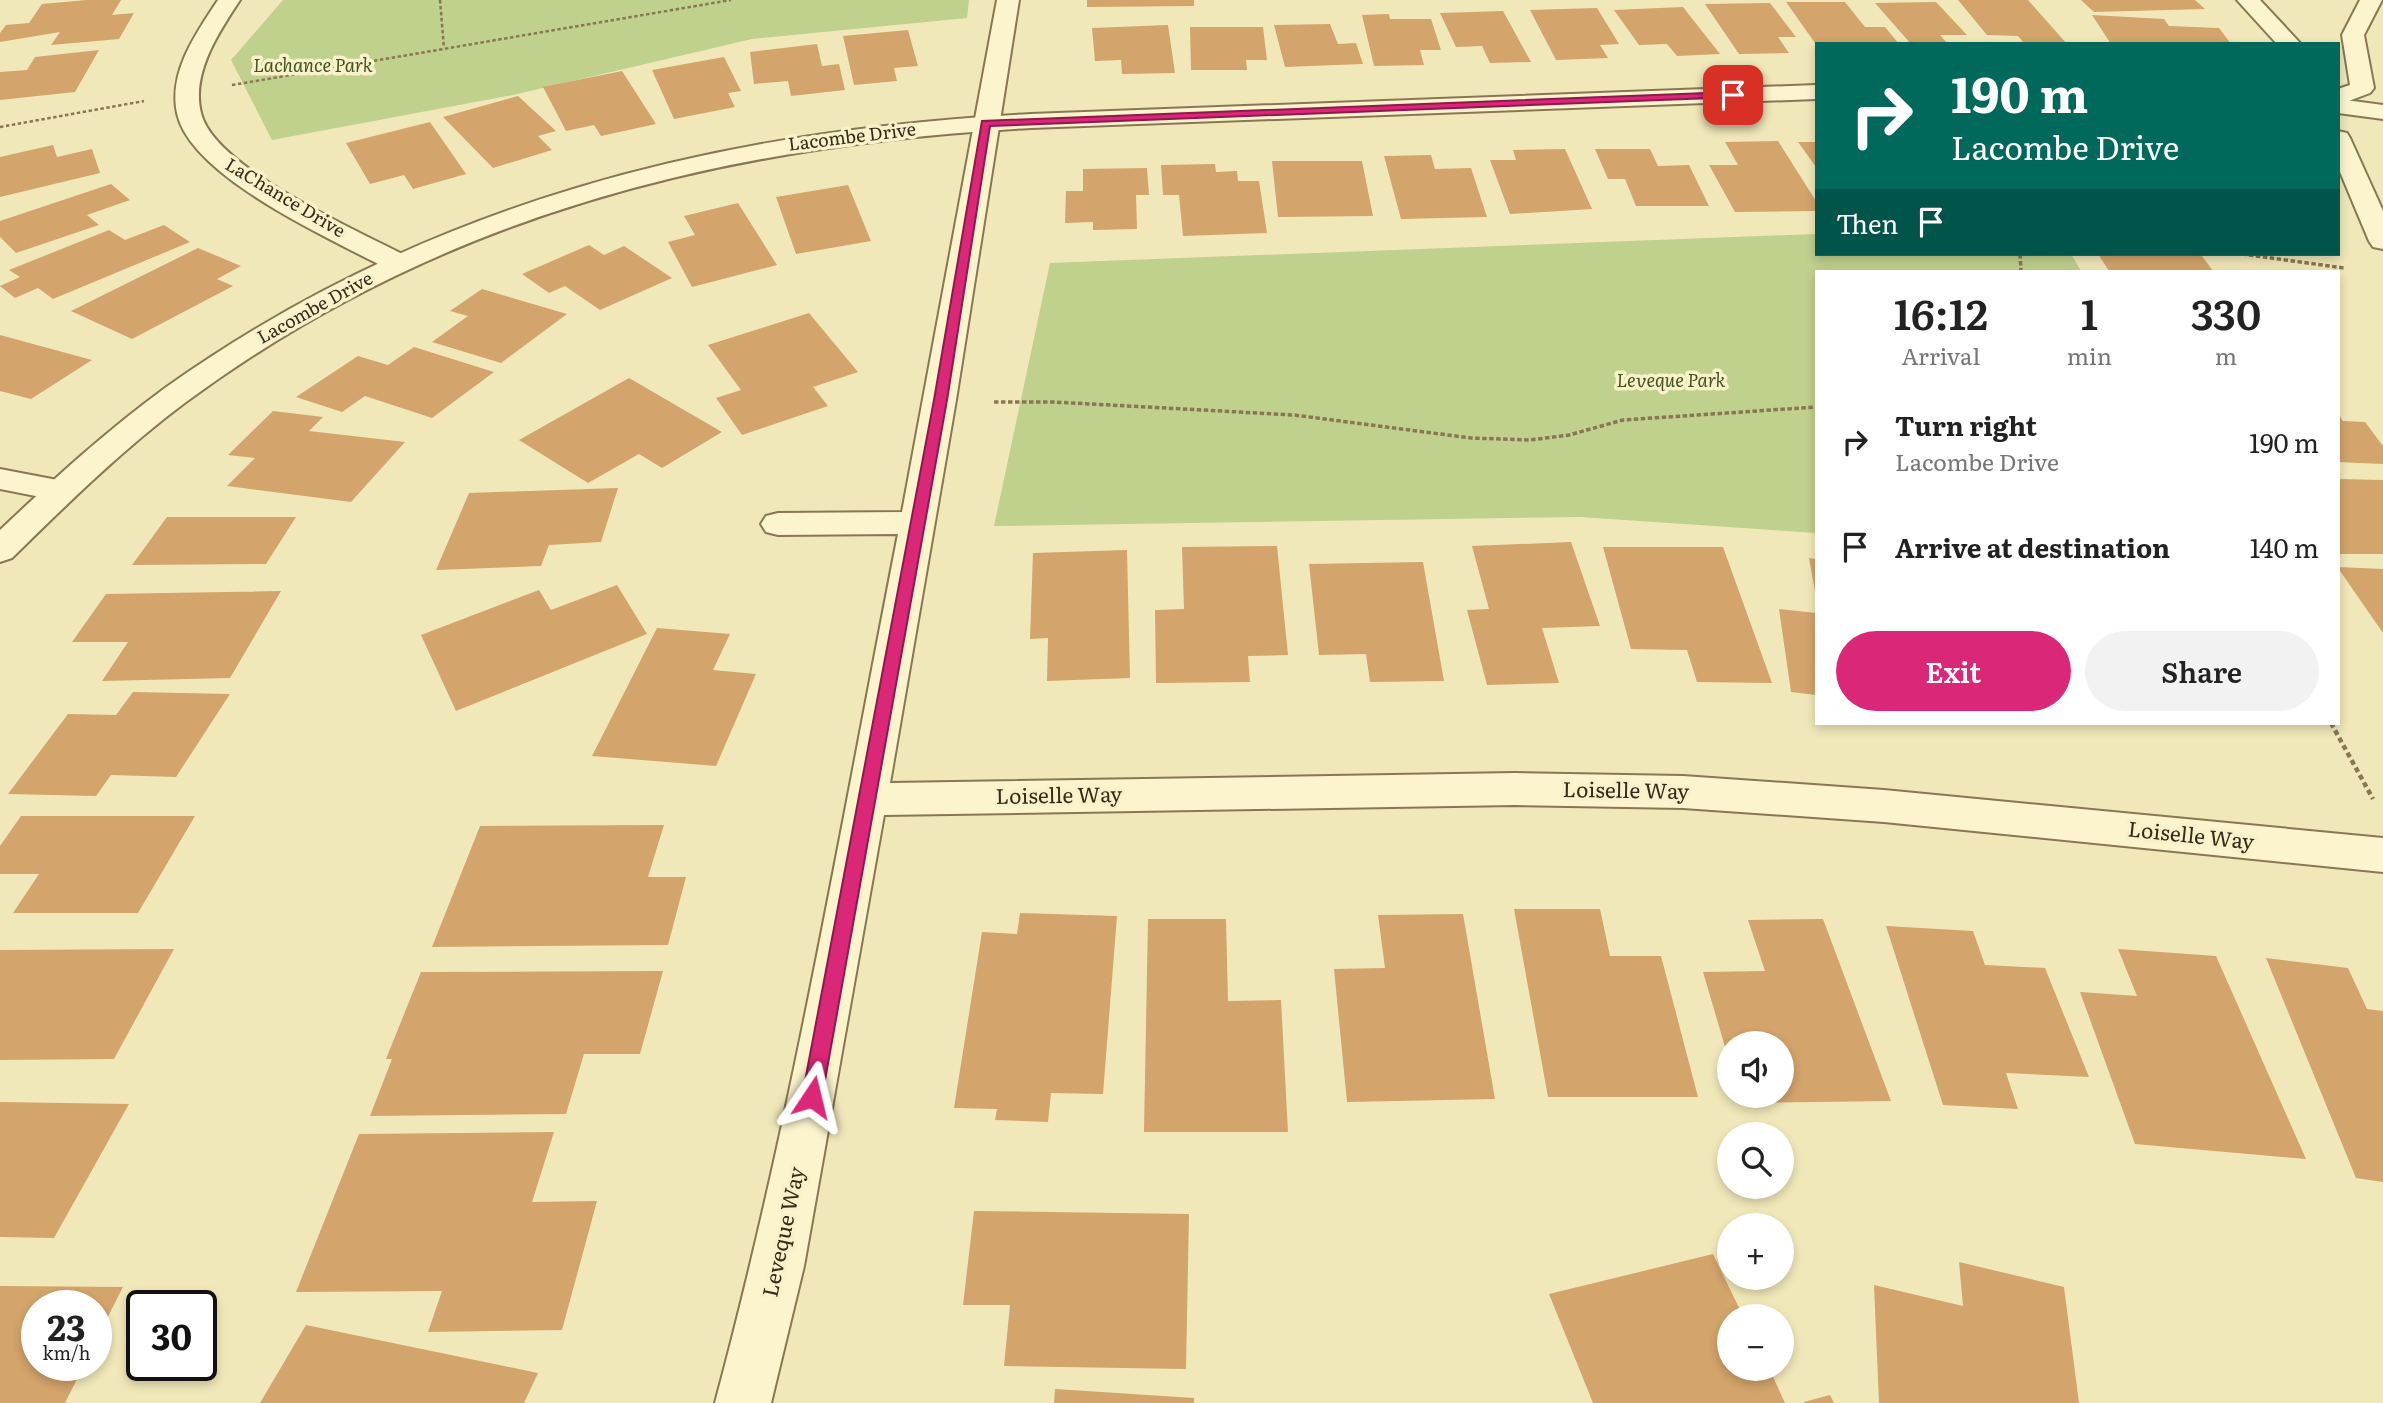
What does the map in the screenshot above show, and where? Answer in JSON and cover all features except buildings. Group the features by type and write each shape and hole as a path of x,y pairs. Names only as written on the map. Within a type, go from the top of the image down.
{"street":[{"name":"LaChance Drive","path":"229,0 211,29 190,75 187,93 194,129 215,156 226,164 272,193 398,263"},
{"name":"Leveque Way","path":"743,1403 778,1266 807,1124 918,523 1008,0"},
{"path":"2248,0 2288,42"},
{"path":"2340,97 2362,88 2353,40 2371,0"},
{"name":"Lacombe Drive","path":"0,550 61,490 151,413 239,350 313,307 398,263 526,211 648,174 819,140 985,124 1815,92"},
{"path":"2340,106 2383,112"},
{"path":"2340,143 2383,241"},
{"path":"0,479 61,490"},
{"path":"778,524 918,523"},
{"name":"Loiselle Way","path":"866,799 1515,789 1683,792 1884,806 2383,855"}],"path":[{"path":"440,0 444,48"},
{"path":"231,85 731,0"},
{"path":"0,127 150,100"},
{"path":"2257,256 2344,268"},
{"path":"994,402 1054,401 1294,415 1471,438 1530,440 1569,435 1623,420 1815,407"},
{"path":"2332,725 2374,799"}],"green space":[{"name":"Lachance Park","path":"283,0 969,0 967,18 752,39 513,95 272,140 231,60"},
{"name":"Leveque Park","path":"1815,234 1815,256 2072,256 2080,270 1815,270 1815,533 1580,517 994,526 1050,263"}],"route":[{"path":"812,1097 940,400 985,124 1733,95"}]}
